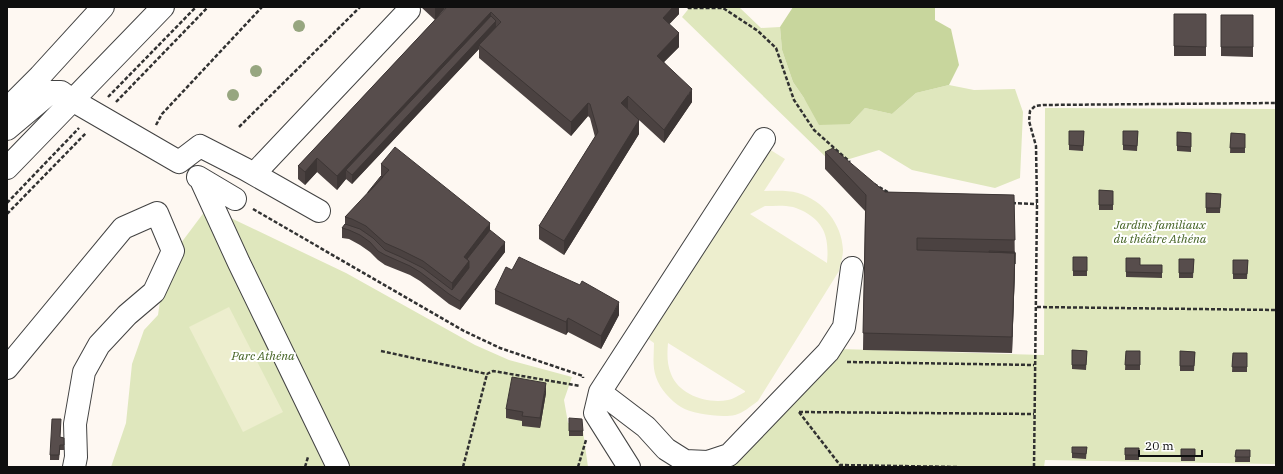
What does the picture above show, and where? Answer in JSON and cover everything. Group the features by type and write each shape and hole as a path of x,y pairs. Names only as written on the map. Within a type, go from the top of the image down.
{"street":[{"path":"7,109 40,76 103,7"},
{"path":"7,168 162,7"},
{"path":"254,174 409,10"},
{"path":"7,129 51,92 61,92 72,100 179,162 201,180 235,199"},
{"path":"629,467 595,413 592,387 764,139"},
{"path":"179,162 200,146 254,174 319,211"},
{"path":"201,180 239,263 338,467"},
{"path":"7,368 123,228 157,213 173,251 154,292 127,315 99,345 84,372 75,424 76,457 74,467"},
{"path":"592,387 646,427 666,450 685,461 708,462 728,455 828,352 844,327 852,268"},
{"path":"80,398 86,423 89,460 87,467"}],"path":[{"path":"104,102 196,7"},
{"path":"112,106 208,7"},
{"path":"153,130 162,114 262,7"},
{"path":"239,127 360,7"},
{"path":"688,7 723,8 758,32 776,48 794,100 814,130 853,165"},
{"path":"1034,467 1037,204 1036,146 1029,120 1030,111 1035,106 1043,105 1276,103"},
{"path":"7,203 84,122"},
{"path":"7,214 89,129"},
{"path":"873,183 896,197"},
{"path":"235,199 464,331 500,348 583,376 592,387"},
{"path":"1005,203 1037,204"},
{"path":"1037,307 1276,310"},
{"path":"381,351 487,374 493,371 586,387 595,413"},
{"path":"843,367 848,361 1034,365"},
{"path":"463,467 487,374"},
{"path":"799,412 804,407"},
{"path":"799,412 1034,414"},
{"path":"799,412 840,465 957,467"}],"green space":[{"path":"690,7 739,7 761,28 780,27 782,50 793,82 804,98 850,124 865,108 892,114 916,93 949,85 974,90 1015,89 1023,112 1020,178 995,188 912,170 879,150 833,164 682,17"},
{"path":"793,7 935,7 935,20 951,29 959,65 949,85 916,93 892,114 865,108 850,124 819,125 793,82 782,50 780,27"},
{"name":"Jardins familiaux du théâtre Athéna","path":"1045,108 1276,109 1276,464 1045,460 1044,467 724,467 840,349 1044,355"},
{"path":"769,149 785,159 764,191 798,193 807,196 823,207 830,214 839,231 842,240 843,253 839,271 758,401 741,413 729,416 715,416 692,412 681,407 666,394 660,386 654,369 654,343 647,338","holes":["765,206 798,208 818,222 825,233 827,263 750,214","668,343 745,391 745,392 732,399 720,401 711,401 687,393 680,387 671,374 667,351"]},
{"name":"Parc Athéna","path":"217,195 216,211 346,273 475,345 509,360 572,377 564,400 568,423 582,424 588,467 111,467 126,423 132,364 144,330 158,315 161,294 181,243"},
{"path":"229,307 283,412 243,432 189,327"}],"building":[{"path":"447,7 673,7 663,18 679,33 657,56 692,89 664,130 628,96 621,103 639,120 564,241 539,226 598,132 590,104 588,103 571,122 479,45 501,22 491,12 337,176 317,158 305,172 298,166"},
{"path":"1174,14 1206,14 1206,47 1174,46"},
{"path":"1221,15 1253,15 1253,47 1221,47"},
{"path":"491,16 496,21 352,175 346,170"},
{"path":"1069,131 1084,131 1083,146 1069,145"},
{"path":"1123,131 1138,131 1137,146 1123,145"},
{"path":"1177,132 1191,133 1191,147 1177,146"},
{"path":"1231,133 1245,134 1245,148 1230,148"},
{"path":"395,147 490,223 464,257 469,261 452,283 423,261 385,243 366,226 345,217 389,170 381,164"},
{"path":"833,148 885,192 1014,195 1015,240 917,238 917,250 1015,253 1012,337 863,333 866,195 825,152"},
{"path":"381,176 383,177 368,193 368,192"},
{"path":"1099,190 1113,191 1113,205 1099,205"},
{"path":"1206,193 1221,194 1220,208 1206,208"},
{"path":"345,224 360,229 373,238 385,250 423,268 452,290 469,268 469,261 467,259 490,230 505,242 460,301 420,272 378,251 370,242 360,235 342,228"},
{"path":"989,252 1015,252 1015,253"},
{"path":"519,257 580,285 582,281 619,302 601,336 568,318 566,322 495,290 506,267 512,270"},
{"path":"1073,257 1087,257 1087,271 1073,271"},
{"path":"1126,258 1140,258 1140,265 1162,265 1162,273 1126,272"},
{"path":"1179,259 1194,259 1193,273 1179,273"},
{"path":"1233,260 1248,260 1247,274 1233,274"},
{"path":"1072,350 1087,351 1086,365 1072,365"},
{"path":"1126,351 1140,351 1140,365 1125,365"},
{"path":"1180,351 1195,352 1194,366 1180,366"},
{"path":"1233,353 1247,353 1247,367 1232,367"},
{"path":"512,377 546,383 540,418 522,416 523,412 506,409"},
{"path":"569,418 582,419 583,431 569,431"},
{"path":"52,419 61,419 60,437 64,438 64,445 60,445 59,455 50,455"},
{"path":"1072,447 1087,447 1086,454 1072,453"},
{"path":"1125,448 1139,448 1139,455 1125,455"},
{"path":"1181,449 1195,449 1195,456 1181,456"},
{"path":"1236,450 1250,450 1250,457 1235,457"}]}
